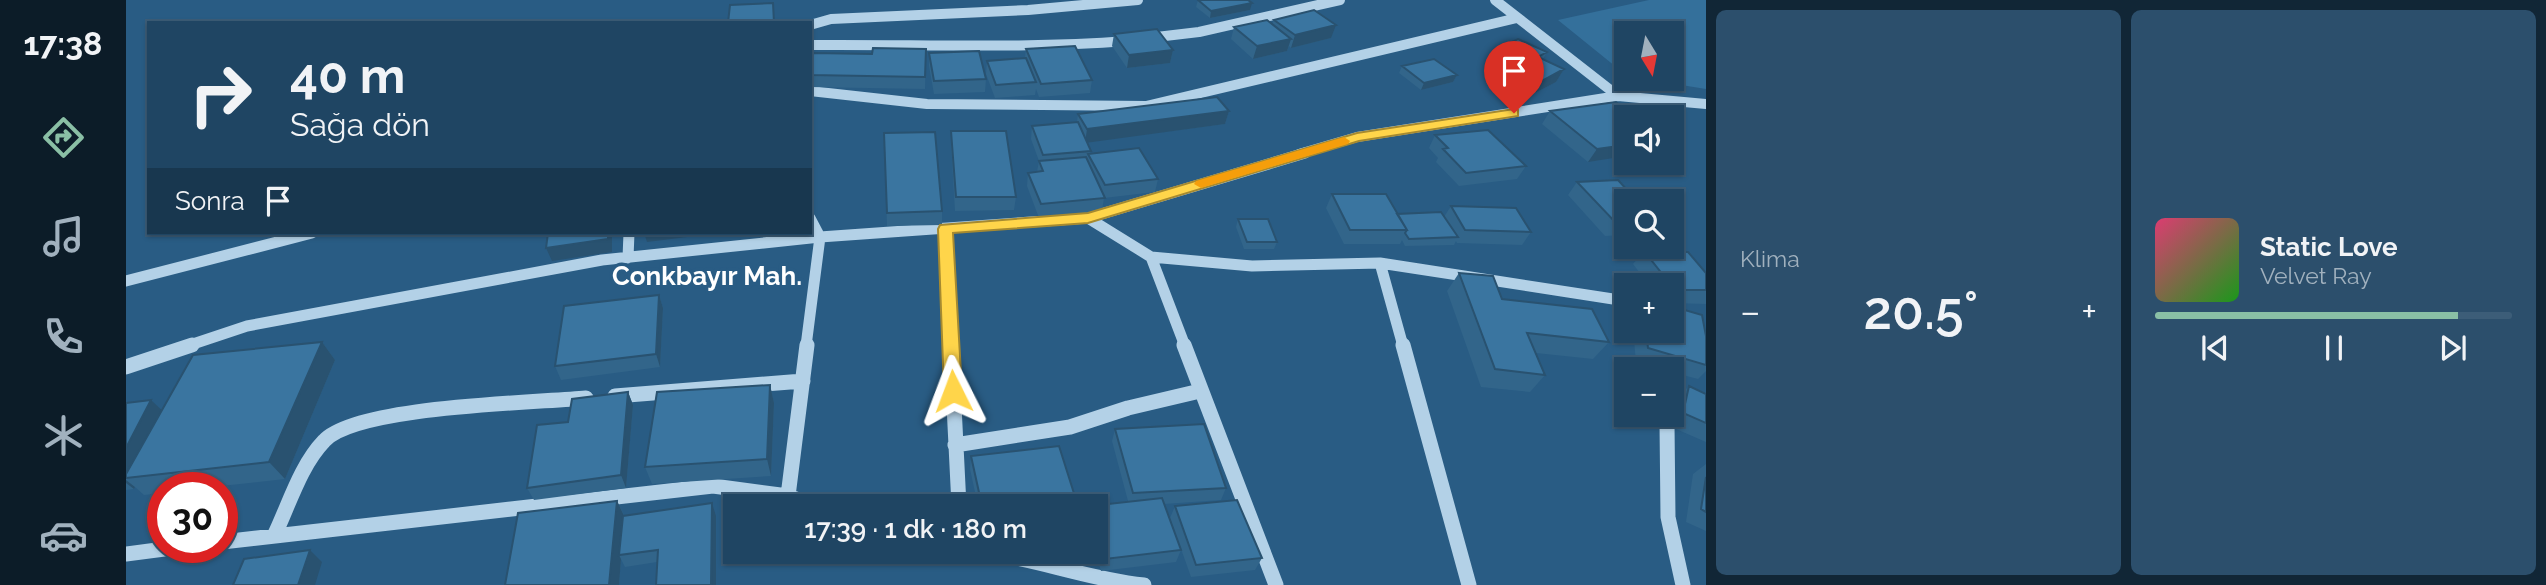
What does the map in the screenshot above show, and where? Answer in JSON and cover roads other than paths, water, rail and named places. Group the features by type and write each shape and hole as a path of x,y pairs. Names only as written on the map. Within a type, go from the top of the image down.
{"street":[{"path":"812,24 831,19 1028,10 1138,0"},
{"path":"1495,0 1618,96"},
{"path":"812,45 954,44 1043,47 1126,41 1199,32 1334,1"},
{"path":"812,91 927,104 1146,106 1517,18"},
{"path":"126,367 247,326 628,258 820,237 1088,218 1357,137 1618,96 1706,104"},
{"path":"1676,102 1706,114"},
{"path":"1088,218 1151,257 1252,266 1380,263 1614,299"},
{"path":"788,494 820,237 812,222"},
{"path":"946,229 958,494"},
{"path":"628,258 629,235"},
{"path":"126,281 282,237"},
{"path":"1151,257 1276,585"},
{"path":"1380,263 1469,585"},
{"path":"274,536 304,474 327,436 361,420 401,413 803,381"},
{"path":"955,444 1070,428 1128,408 1200,391"},
{"path":"1667,427 1668,517 1683,585"},
{"path":"238,540 713,486 773,494"},
{"path":"126,554 147,551"},
{"path":"1039,564 1105,581 1144,585"}],"district":[{"name":"Conkbayır Mah.","path":"707,276"}]}
